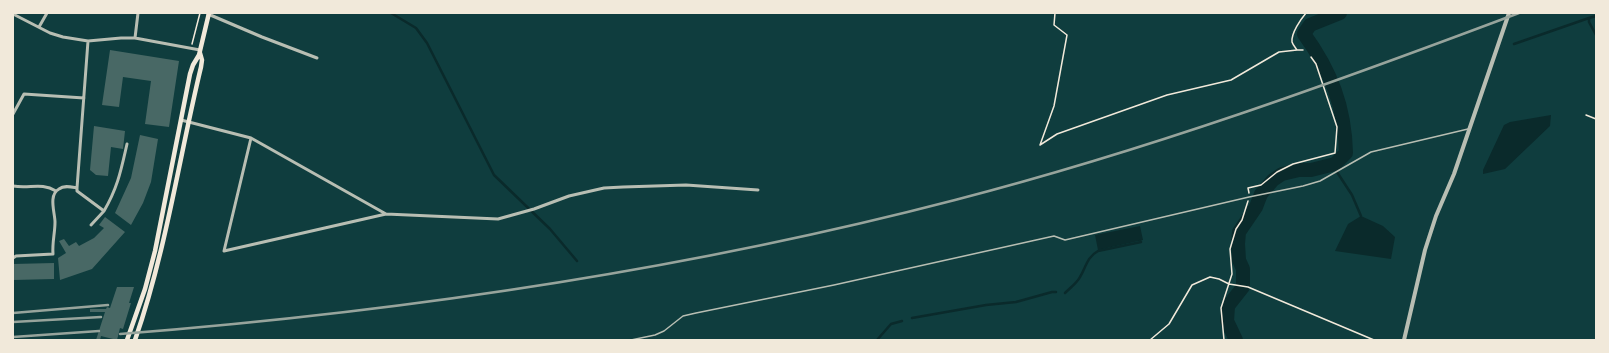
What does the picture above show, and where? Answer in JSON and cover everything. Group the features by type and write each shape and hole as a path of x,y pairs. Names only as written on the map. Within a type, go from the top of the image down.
{"main road":[{"path":"127,340 145,288 155,251 190,74 200,50 208,14"},
{"path":"135,340 162,253 201,67 202,60 200,50"}],"street":[{"path":"39,27 47,13"},
{"path":"135,38 138,13"},
{"path":"1404,340 1425,250 1436,216 1454,174 1508,13"},
{"path":"13,14 56,35 88,41 135,38 200,50"},
{"path":"208,14 317,58"},
{"path":"88,41 77,190 104,211"},
{"path":"13,114 24,94 84,98"},
{"path":"181,120 251,138 386,214"},
{"path":"251,138 224,251 386,214 490,220 526,212 569,196 604,188 623,186 686,185 758,190"},
{"path":"91,225 104,211 112,197 118,182 127,144"},
{"path":"13,186 28,188 45,186 56,191"},
{"path":"13,258 16,256 53,254 52,244 55,223 53,206 56,191 63,187 77,188"}],"lane":[{"path":"631,340 655,335 664,331 683,316 696,313 834,285 1054,236 1065,240 1303,186 1328,177 1371,152 1470,128"}],"path":[{"path":"192,40 200,13"},
{"path":"1055,13 1054,24 1067,35 1054,106 1040,145 1057,134 1167,95 1231,80 1279,52 1303,50"},
{"path":"1297,50 1292,43 1292,37 1301,19 1306,13"},
{"path":"1311,57 1316,64 1337,127 1337,135"},
{"path":"1586,115 1596,119"},
{"path":"1150,340 1169,324 1192,285 1210,277 1219,279 1229,284 1248,287 1374,340"},
{"path":"1224,340 1221,308 1229,284"}],"water":[{"path":"1551,115 1550,126 1505,169 1483,174 1483,170 1504,125 1510,122"},
{"path":"1361,216 1383,226 1395,237 1391,259 1335,251 1348,224"},
{"path":"1140,226 1143,240 1098,250 1095,235"}],"building":[{"path":"110,50 179,61 169,127 145,124 151,81 123,77 119,107 102,105"},
{"path":"94,126 125,131 123,149 111,147 108,176 96,175 90,170"},
{"path":"140,135 158,139 151,182 143,203 131,225 115,213 131,178"},
{"path":"105,217 125,232 92,269 60,280 58,258 66,253 59,241 64,239 69,246 76,242 79,246 94,238 104,228 99,225"},
{"path":"54,263 54,279 13,280 13,264"},
{"path":"117,287 134,287 123,329 120,328 117,340 101,336 100,340 96,340 105,312 90,312 90,309 110,308"}],"waterway":[{"path":"391,13 416,28 427,43 494,175 550,229 577,261"},
{"path":"1236,340 1227,321 1228,306 1243,287 1243,269 1239,260 1239,232 1256,207 1261,194 1273,180 1282,174 1299,170 1311,170 1335,164 1346,153 1343,120 1335,90 1322,62 1304,34 1310,25 1340,13"},
{"path":"1596,16 1589,18 1589,22 1596,35"},
{"path":"1514,44 1589,18"},
{"path":"1335,164 1335,169 1352,195 1361,216"},
{"path":"1065,293 1079,279 1089,259 1094,253 1141,242 1140,241"},
{"path":"912,318 986,305 1016,302 1056,292"},
{"path":"877,340 891,324 902,321"}],"railway":[{"path":"120,334 331,314 436,301 645,268 749,248 852,225 955,200 1098,160 1310,90 1519,13"},
{"path":"13,313 108,305"},
{"path":"13,322 101,317"},
{"path":"13,337 99,331"}]}
